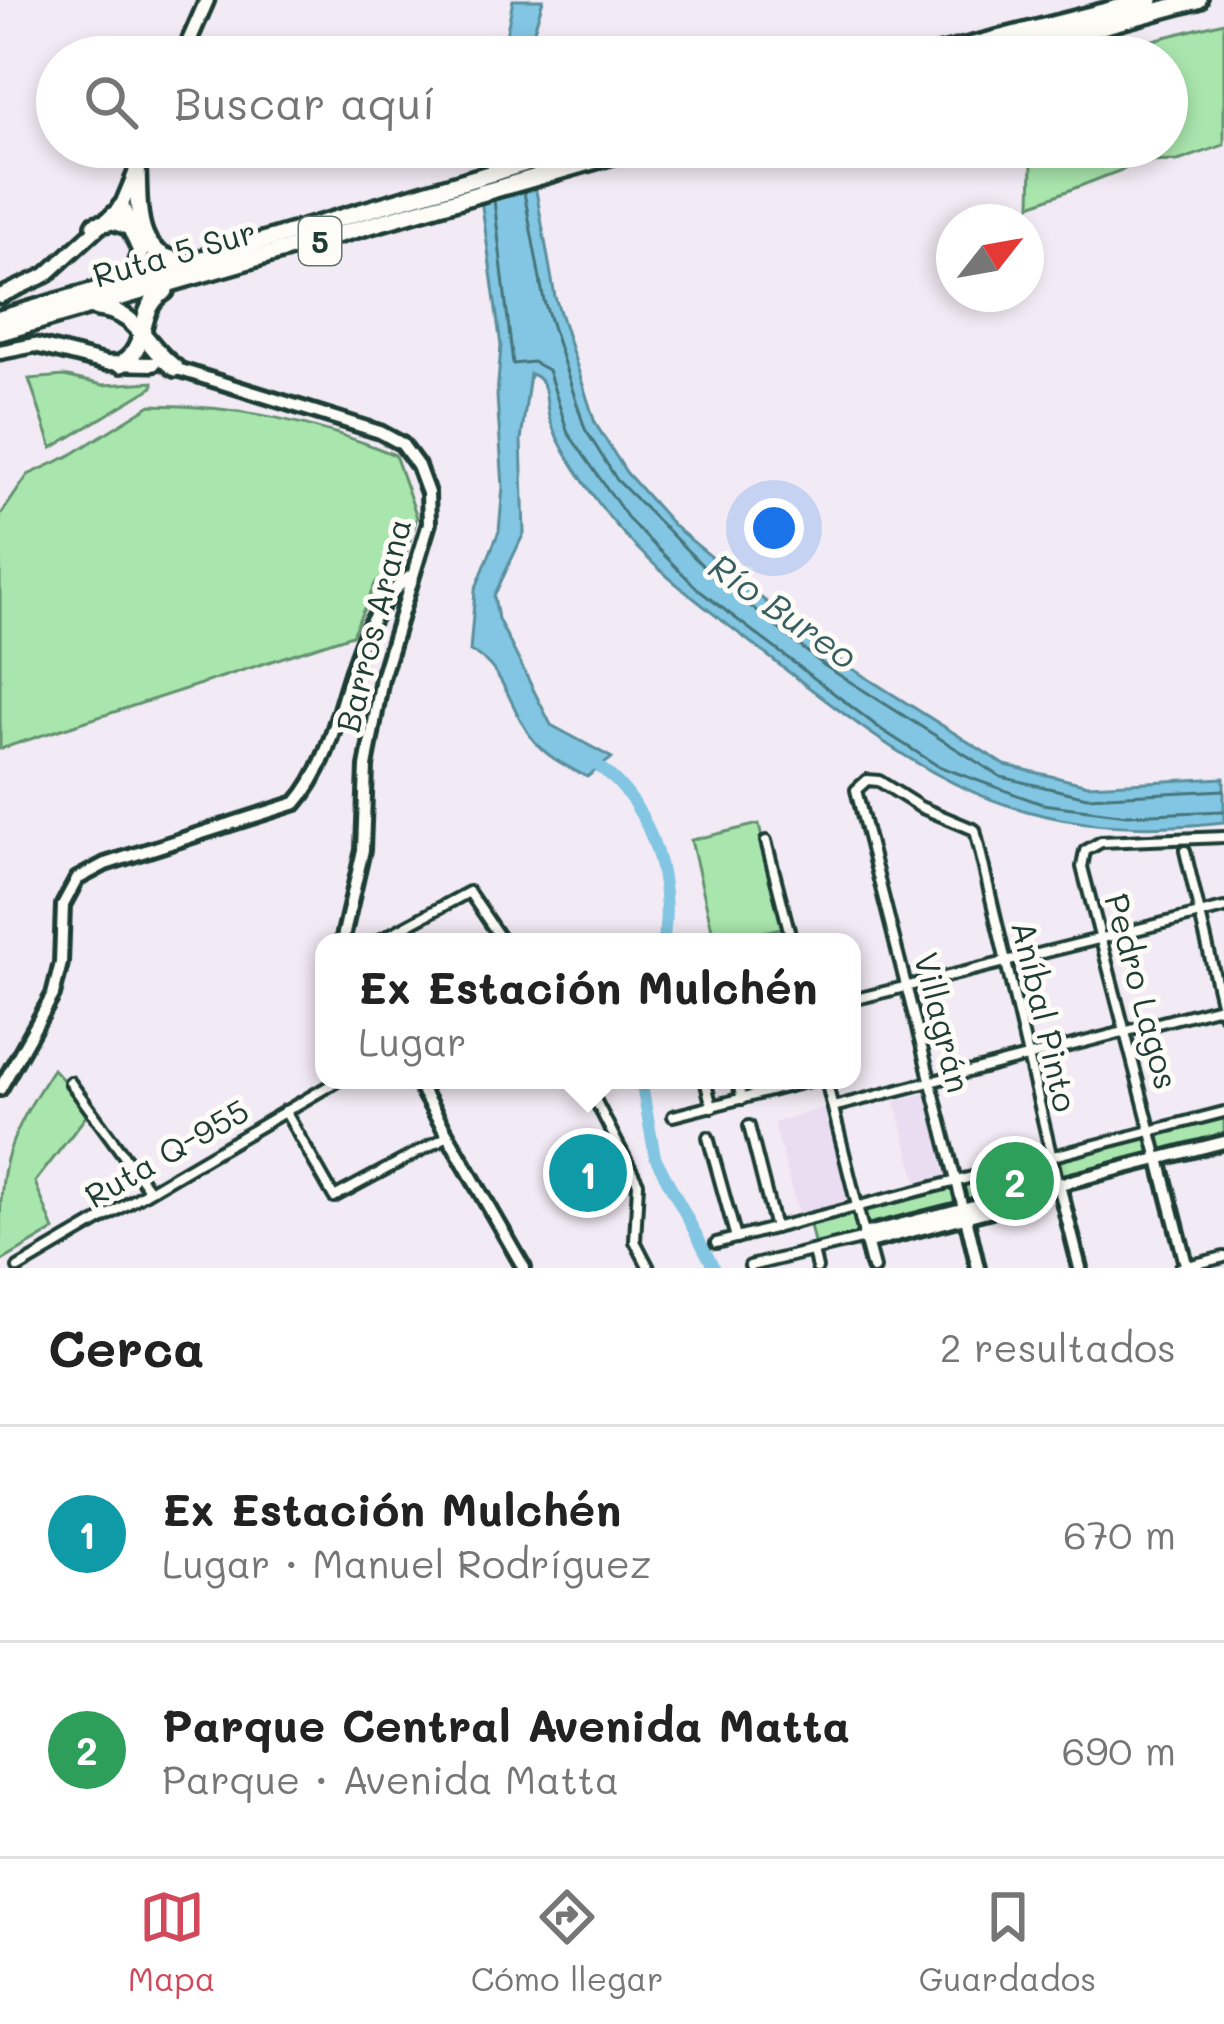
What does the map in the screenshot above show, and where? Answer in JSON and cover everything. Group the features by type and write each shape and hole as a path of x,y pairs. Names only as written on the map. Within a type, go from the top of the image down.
{"highway":[{"path":"1009,36 1150,0"},
{"path":"1065,36 1198,0"},
{"path":"104,289 132,272 139,260 137,168"},
{"name":"Ruta 5 Sur","path":"0,332 189,279 522,168"},
{"name":"Ruta 5 Sur","path":"0,319 447,195 562,168"},
{"path":"122,207 154,253 167,260 198,262"},
{"path":"95,225 135,223"},
{"path":"122,364 135,354 149,304 189,279"},
{"path":"82,309 122,312 175,368"},
{"path":"142,334 153,364"}],"main road":[{"path":"191,36 207,0"},
{"path":"0,296 38,281 95,225 122,207 137,168"},
{"path":"0,352 35,345 122,364 153,364"},
{"name":"Barros Arana","path":"153,364 345,419 402,444 422,475 429,503 427,534 411,576 368,749 363,850 343,933"},
{"path":"0,1089 56,986 63,905 73,884 105,864 296,803 314,776 382,605 411,576"},
{"path":"421,1089 524,1268"},
{"path":"873,1268 865,1238 1224,1146"},
{"name":"Pedro Lagos","path":"1160,1163 1184,1268"},
{"name":"Aníbal Pinto","path":"1060,1189 1080,1268"},
{"name":"Villagrán","path":"965,1213 979,1268"}],"street":[{"name":"Villagrán","path":"965,1213 856,790 863,781 879,781 920,807 970,825 978,846"},
{"name":"Pedro Lagos","path":"1160,1163 1082,867 1084,851 1097,842 1224,836"},
{"path":"766,841 790,933"},
{"name":"Aníbal Pinto","path":"978,846 1060,1189"},
{"path":"833,1107 1223,1009 1185,850"},
{"path":"393,933 469,892 497,933"},
{"path":"861,998 1224,908"},
{"path":"70,1082 149,1190"},
{"name":"Ruta Q-955","path":"18,1268 324,1089"},
{"path":"590,1089 642,1193 635,1241 649,1268"},
{"path":"707,1089 712,1107"},
{"path":"739,1089 742,1099"},
{"path":"673,1116 742,1099 763,1089"},
{"path":"750,1266 865,1238 828,1089"},
{"path":"285,1111 334,1197 448,1136"},
{"path":"716,1243 1224,1112"},
{"path":"749,1126 775,1228"},
{"path":"708,1137 736,1238"},
{"path":"813,1251 818,1268"},
{"path":"1184,1268 1224,1257"}],"shaded area":[{"path":"928,1093 950,1178 918,1186 895,1101"},
{"path":"829,1106 854,1205 800,1219 774,1123"}],"green space":[{"path":"1224,22 1224,145 1188,158 1188,36 1169,36"},
{"path":"1032,168 1127,168 1034,204 1031,204"},
{"path":"64,376 103,385 153,382 153,387 52,448 29,379"},
{"path":"151,405 275,418 395,455 417,517 402,566 376,582 352,635 0,749 0,516 28,475 69,456"},
{"path":"759,824 782,928 713,933 691,840"},
{"path":"53,1069 91,1110 35,1182 54,1230 0,1262 7,1161 22,1120"},
{"path":"1224,1118 1224,1137 860,1229 860,1235 815,1247 810,1225"}],"water":[{"path":"513,0 543,0 532,36 506,36"},
{"path":"480,168 528,168 555,297 595,423 626,472 675,527 832,656 1005,765 1088,785 1224,778 1224,822 1145,827 1077,822 1016,808 960,786 907,757 800,681 644,555 576,470 550,420 544,387 530,374 521,440 524,533 494,596 498,619 551,725 612,758 587,777 543,750 491,667 470,651 475,590 499,531 503,487 497,396 501,346"}],"waterway":[{"path":"588,760 627,793 652,839 665,891 664,933"},
{"path":"643,1089 655,1157 714,1268"}],"place":[{"name":"Ex Estación Mulchén","path":"588,1173"},
{"name":"Parque Central Avenida Matta","path":"1015,1181"}],"water label":[{"name":"Río Bureo","path":"784,610"}]}
